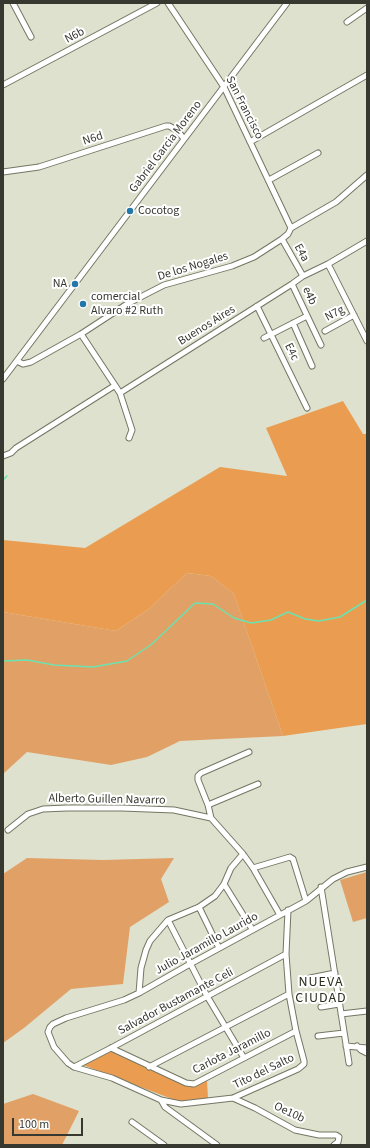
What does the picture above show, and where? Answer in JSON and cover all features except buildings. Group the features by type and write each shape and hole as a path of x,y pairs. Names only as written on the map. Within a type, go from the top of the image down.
{"street":[{"path":"13,3 31,37"},
{"name":"N6b","path":"3,86 157,3"},
{"name":"San Francisco","path":"168,3 224,87 291,228"},
{"name":"Gabriel Garcia Moreno","path":"3,379 287,3"},
{"path":"347,22 367,8"},
{"path":"250,142 367,76"},
{"name":"N6d","path":"3,172 39,167 166,126 177,130 184,139"},
{"path":"269,180 318,153"},
{"name":"De los Nogales","path":"17,361 22,364 31,362 81,334 127,304 164,285 232,266 254,257 282,239 288,234 291,228 336,202 367,176"},
{"name":"E4a","path":"282,239 303,276"},
{"name":"Buenos Aires","path":"120,393 303,276 328,264 367,241"},
{"path":"328,264 367,341"},
{"name":"e4b","path":"292,284 320,345"},
{"name":"E4c","path":"257,306 308,408"},
{"name":"N7g","path":"325,331 354,315"},
{"path":"264,338 307,316"},
{"path":"293,323 312,366"},
{"path":"81,334 120,393 132,430 129,438"},
{"path":"3,456 11,453 16,448 114,386"},
{"path":"249,752 201,773 198,776 198,780 208,805 211,818 243,854 253,868 280,915"},
{"path":"208,805 258,784"},
{"name":"Alberto Guillen Navarro","path":"8,830 21,819 34,811 59,808 174,810 211,818"},
{"path":"139,994 141,968 150,941 168,920 199,907 216,896 224,884 231,868 243,854"},
{"path":"253,868 290,857 293,859 306,901"},
{"name":"Julio Jaramillo Laurido","path":"74,1067 68,1063 54,1047 48,1032 53,1024 66,1018 139,994 252,929 306,901 321,887 333,879 346,872 367,866"},
{"path":"224,884 252,929"},
{"path":"321,887 349,1064"},
{"path":"199,907 219,948"},
{"path":"288,910 286,954 289,994 296,1031"},
{"path":"168,920 207,996 244,1058"},
{"name":"Salvador Bustamante Celi","path":"74,1067 286,954"},
{"path":"310,978 335,974"},
{"path":"149,1067 289,994"},
{"path":"321,1007 339,1004"},
{"path":"341,1014 367,1010"},
{"name":"Carlota Jaramillo","path":"111,1048 149,1067 186,1083 194,1084 296,1031"},
{"name":"Tito del Salto","path":"161,1100 181,1104 233,1098 298,1069 304,1064 304,1061 296,1031"},
{"path":"318,1036 344,1033"},
{"path":"346,1046 367,1048"},
{"path":"357,1046 367,1053"},
{"path":"74,1067 112,1078 161,1100 165,1107 217,1145"},
{"name":"Oe10b","path":"233,1098 255,1108 295,1130 339,1137 338,1142 334,1145"},
{"path":"132,1122 164,1145"}],"shaded area":[{"path":"343,401 363,434 367,434 367,724 283,736 234,594 211,576 187,573 149,609 116,631 3,612 3,540 85,548 220,467 287,476 266,428"},
{"path":"187,573 211,576 234,594 283,736 180,741 147,757 111,765 27,752 3,774 3,612 116,631 149,609"},
{"path":"27,858 103,860 174,858 161,879 169,902 130,927 123,984 71,989 24,1028 3,1043 3,874"},
{"path":"367,872 367,918 353,922 340,880"},
{"path":"112,1051 148,1069 191,1087 207,1081 208,1098 180,1102 83,1065"},
{"path":"33,1094 79,1111 62,1145 3,1145 3,1104"}],"waterway":[{"path":"3,480 7,476"},
{"path":"3,661 27,660 54,665 93,667 127,661 152,644 195,603 213,604 234,618 251,623 271,620 288,612 305,619 319,621 340,617 367,600"}],"place":[{"name":"Cocotog","path":"130,211"},
{"name":"NA","path":"75,284"},
{"name":"comercial Alvaro #2 Ruth","path":"83,304"}],"district":[{"name":"NUEVA CIUDAD","path":"321,992"}]}
